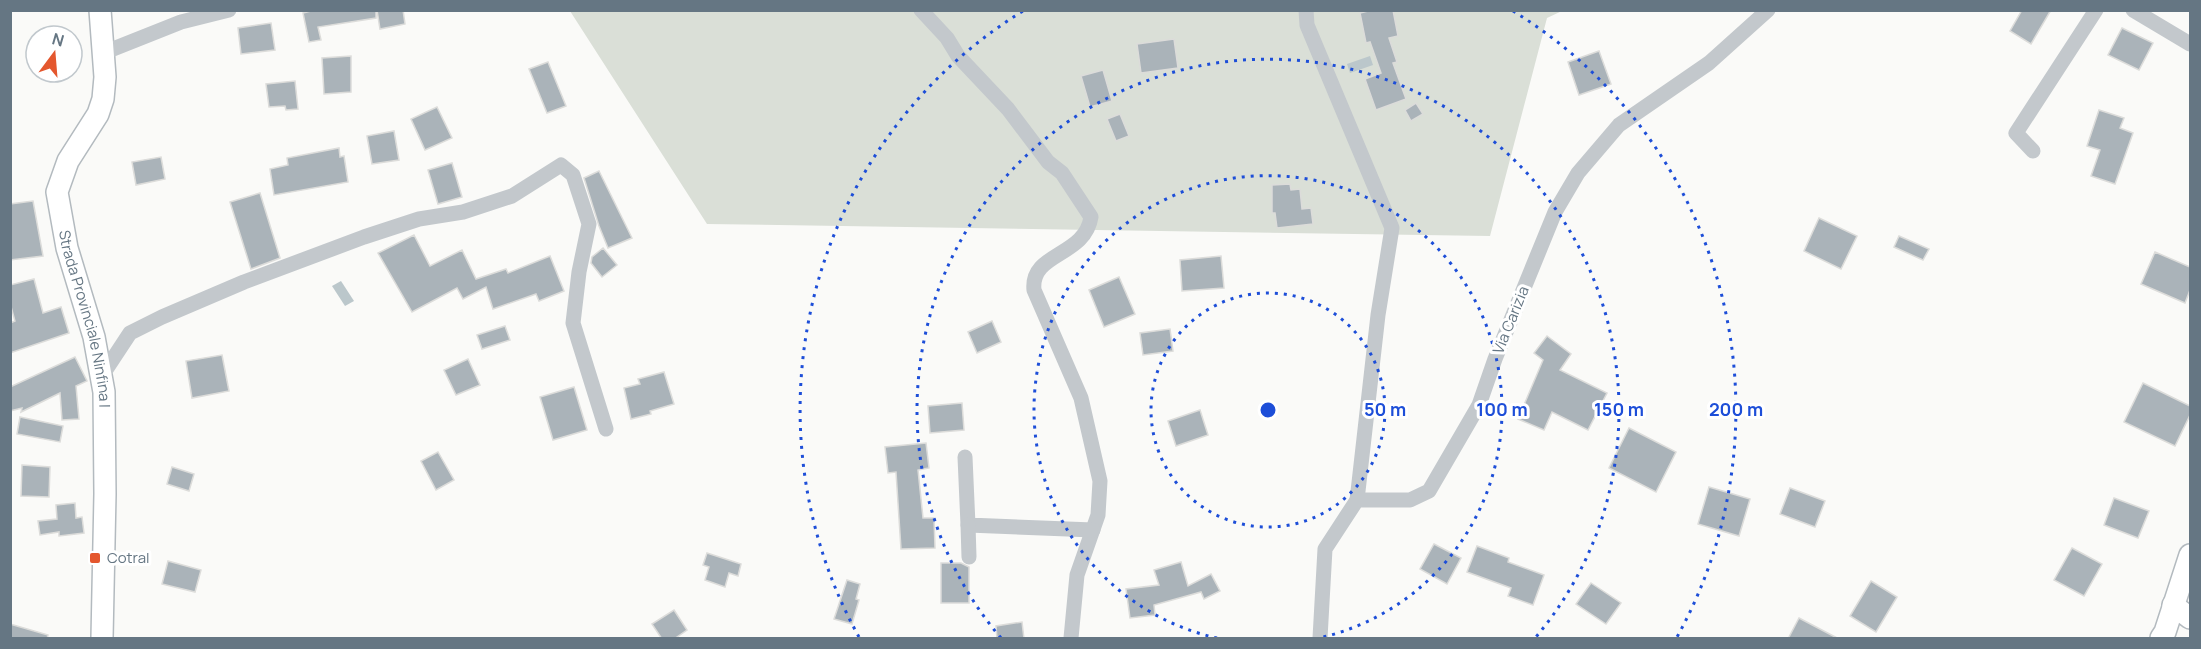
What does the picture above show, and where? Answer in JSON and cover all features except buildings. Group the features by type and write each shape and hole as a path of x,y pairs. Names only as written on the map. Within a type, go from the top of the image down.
{"main road":[{"name":"Strada Provinciale Ninfina I","path":"100,10 105,87 103,99 98,114 68,161 57,192 67,248 94,337 104,392 102,639"},
{"path":"2161,639 2190,555"},
{"path":"2173,605 2190,618"}],"street":[{"path":"103,53 181,22 229,10"},
{"path":"921,10 947,38 958,56 1008,109 1048,162 1062,173 1091,217 1090,225 1078,242 1043,263 1033,278 1035,290 1048,323 1081,398 1100,481 1098,515 1077,575 1071,639"},
{"path":"1306,10 1307,25 1392,228 1378,315 1356,500 1325,549 1320,639"},
{"name":"Via Carizia","path":"1356,500 1410,500 1429,491 1479,405 1495,359 1555,212 1578,173 1619,125 1709,63 1768,10"},
{"path":"2033,152 2016,133 2096,10"},
{"path":"2133,10 2190,44"},
{"path":"101,377 130,333 162,317 244,282 364,237 419,219 463,212 512,196 561,165 573,175 589,224 579,272 573,323 606,429"},
{"path":"965,457 969,557"},
{"path":"968,525 1093,530"}],"shaded area":[{"path":"570,11 1562,11 1547,18 1490,236 707,224"},
{"path":"1370,56 1373,65 1350,73 1347,64"},
{"path":"341,281 354,301 345,306 332,286"}],"place":[{"name":"Cotral","path":"95,558"}]}
